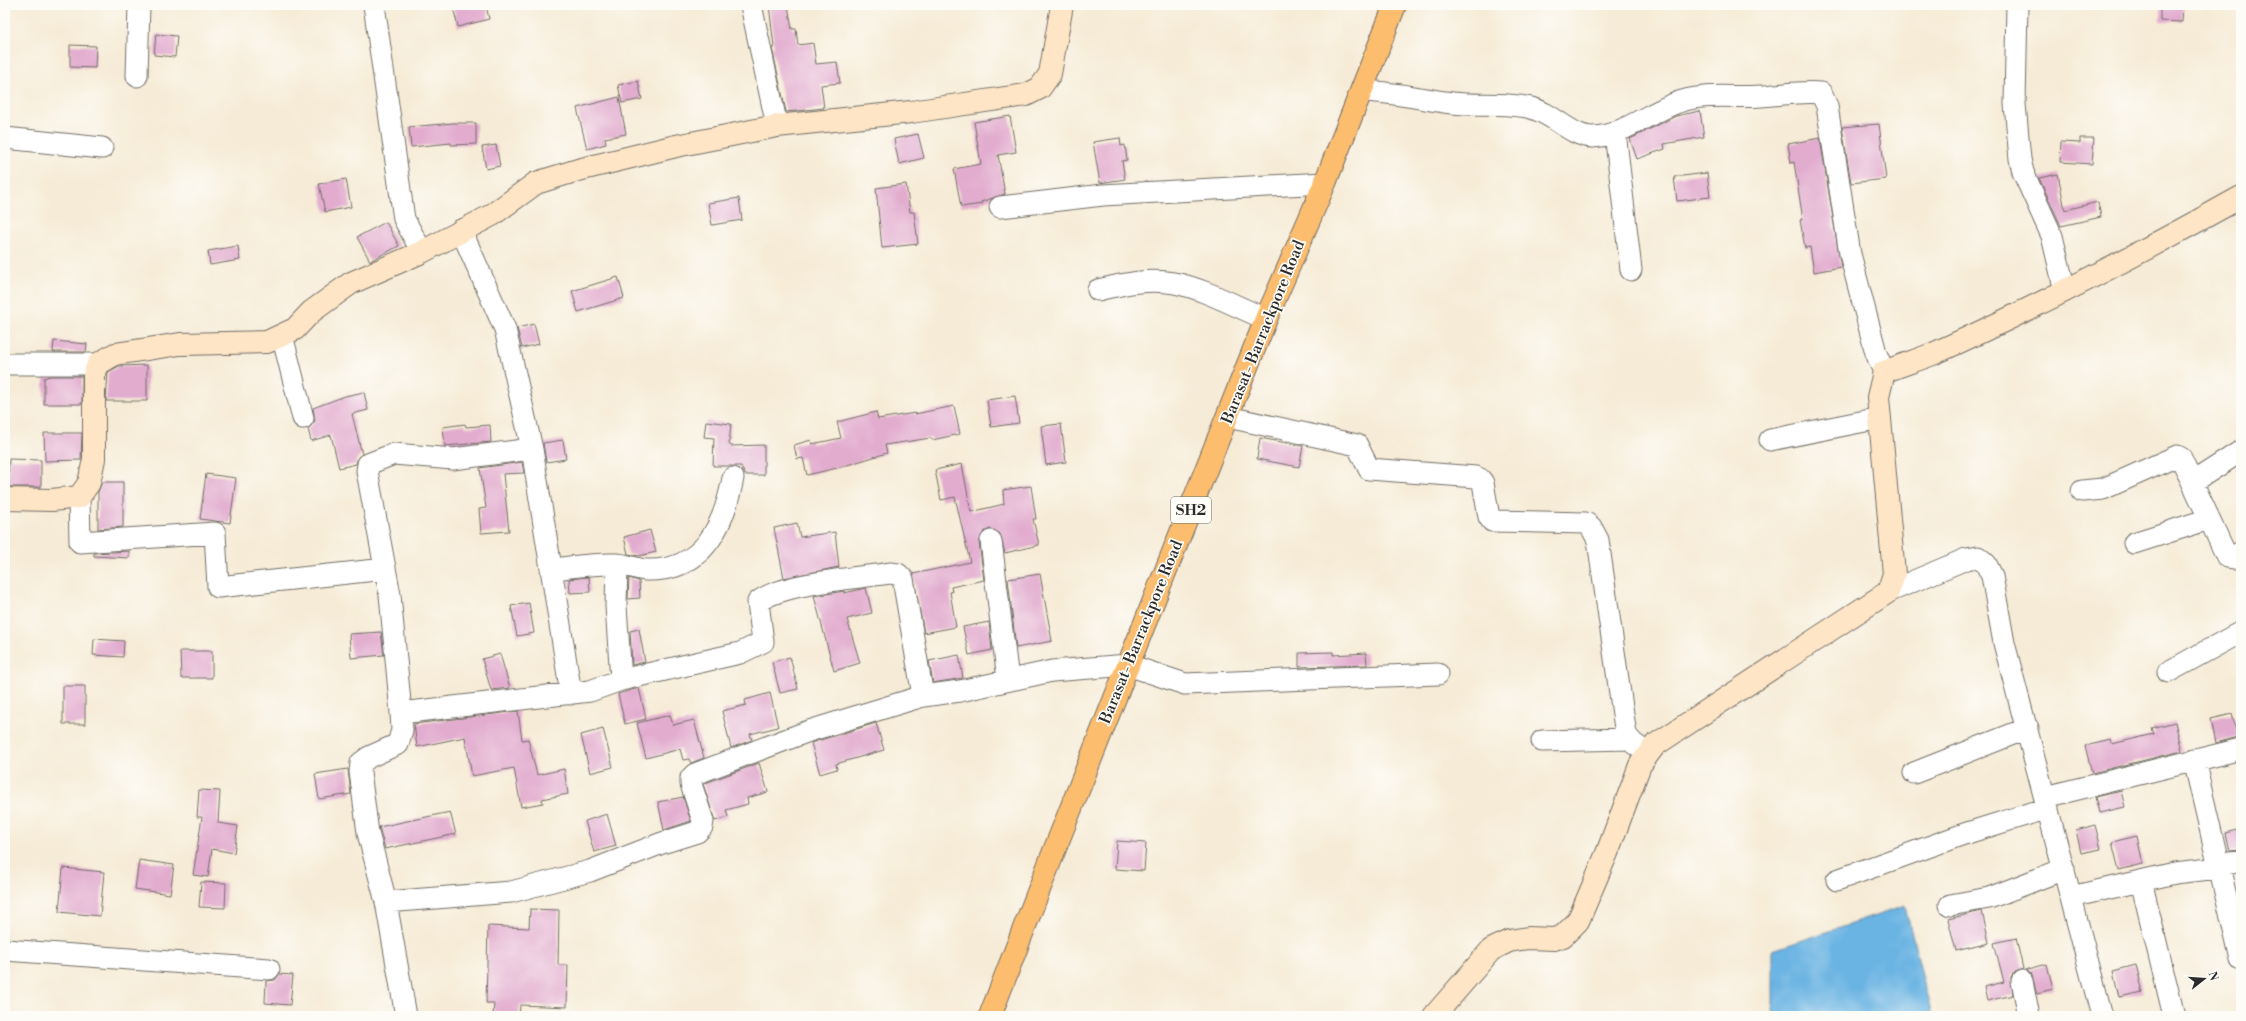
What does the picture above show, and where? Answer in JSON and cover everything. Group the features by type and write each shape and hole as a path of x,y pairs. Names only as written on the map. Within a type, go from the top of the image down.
{"main road":[{"name":"Barasat- Barrackpore Road","path":"990,1016 1266,320 1325,183 1395,5"}],"street":[{"path":"137,76 139,5"},
{"path":"374,5 404,219 422,252"},
{"path":"750,5 776,126"},
{"path":"5,364 98,364 115,354 180,344 267,342 295,329 311,312 351,283 422,252 461,230 492,215 536,183 578,170 676,146 776,126 911,112 1026,95 1040,88 1050,74 1062,5"},
{"path":"2017,5 2015,104 2020,159 2023,172 2052,236 2065,291"},
{"path":"1362,91 1390,92 1453,103 1531,108 1548,115 1586,137 1596,137 1615,132 1681,101 1702,97 1760,96 1804,91 1821,93 1827,106 1850,254 1876,353 1884,372 1878,397 1894,574 1888,592"},
{"path":"1615,132 1631,270"},
{"path":"5,138 102,148"},
{"path":"1000,208 1103,195 1325,183"},
{"path":"1884,372 1933,354 2065,291 2160,243 2241,197"},
{"path":"461,230 505,329 532,449 572,694"},
{"path":"1098,290 1137,282 1174,283 1208,294 1266,320"},
{"path":"282,335 303,418"},
{"path":"98,364 94,376 94,458 89,483 80,497 80,542 215,533 218,587 386,569"},
{"path":"1228,417 1357,445 1369,469 1476,477 1483,484 1489,517 1492,521 1586,523 1591,527 1598,540 1626,735 1628,739 1647,753"},
{"path":"1770,440 1880,418"},
{"path":"406,1016 386,902 368,833 362,793 361,763 369,757 398,744 402,730 390,595 367,470 368,464 394,454 453,459 532,449"},
{"path":"2193,482 2241,450"},
{"path":"2082,491 2103,489 2177,456 2181,458 2193,482 2227,557 2233,558 2241,552"},
{"path":"552,569 617,564 646,570 676,566 698,555 713,534 728,507 733,478"},
{"path":"5,499 52,500 80,497"},
{"path":"2134,543 2210,519"},
{"path":"991,541 1008,680"},
{"path":"1434,1016 1491,950 1509,941 1528,938 1554,938 1563,936 1578,921 1607,853 1640,765 1647,753 1655,745 1888,592 1966,559 1978,557 1986,564 1992,576 2004,643 2028,728 2100,1016"},
{"path":"617,564 616,606 621,680"},
{"path":"401,714 538,696 572,694 590,691 621,680 740,653 759,645 763,638 758,611 758,602 765,596 796,587 890,573 898,574 903,579 923,696"},
{"path":"2168,672 2241,632"},
{"path":"386,902 511,892 590,871 662,843 697,832 702,827 703,821 690,784 691,778 695,774 809,731 923,696 1052,671 1128,665 1185,684 1438,674"},
{"path":"1914,773 2028,728"},
{"path":"1542,741 1628,739"},
{"path":"1837,880 2046,803 2194,760 2241,749"},
{"path":"2194,760 2241,960"},
{"path":"2071,897 2175,873 2241,862"},
{"path":"1950,905 1989,898 2064,869"},
{"path":"2141,881 2174,1016"},
{"path":"5,950 269,969"},
{"path":"2022,981 2029,1016"}],"water":[{"path":"1905,906 1932,1016 1773,1016 1773,950"}],"building":[{"path":"460,5 486,5 489,19 458,27 453,7"},
{"path":"769,5 788,5 792,29 796,29 798,45 813,43 816,64 837,62 840,83 821,85 824,108 786,112 772,48 774,47"},
{"path":"2160,5 2183,5 2182,22 2160,21"},
{"path":"156,34 177,36 175,57 154,55"},
{"path":"70,45 96,46 95,68 70,67"},
{"path":"638,81 642,99 622,103 618,85"},
{"path":"619,97 626,134 605,138 606,144 587,149 577,108"},
{"path":"1700,111 1704,137 1664,144 1665,149 1637,159 1630,139 1676,116"},
{"path":"1010,116 1016,152 998,155 1005,194 981,202 982,204 961,207 954,169 981,164 974,122"},
{"path":"453,123 476,123 476,144 451,145 451,143 411,147 409,127"},
{"path":"1879,124 1886,179 1851,183 1842,127"},
{"path":"918,134 924,158 899,164 894,139"},
{"path":"1120,138 1121,146 1125,145 1127,160 1122,161 1125,179 1100,183 1093,142"},
{"path":"1820,138 1841,267 1814,272 1810,247 1805,248 1800,220 1803,220 1794,162 1791,163 1788,144"},
{"path":"2080,138 2094,138 2092,164 2060,162 2061,142 2080,143"},
{"path":"496,145 500,166 486,169 482,147"},
{"path":"1707,173 1710,197 1677,201 1674,177"},
{"path":"2058,174 2065,210 2098,202 2101,217 2061,226 2039,178"},
{"path":"346,179 351,207 325,212 319,184"},
{"path":"906,184 910,212 914,212 918,244 882,248 876,188"},
{"path":"739,198 742,220 712,225 708,203"},
{"path":"386,222 399,246 370,261 357,237"},
{"path":"238,246 240,260 210,265 208,251"},
{"path":"618,277 624,298 578,312 572,291"},
{"path":"534,324 539,344 522,348 517,328"},
{"path":"54,341 87,344 86,352 53,352"},
{"path":"147,365 147,401 106,401 108,372 119,366"},
{"path":"50,376 82,376 82,404 44,404 44,378"},
{"path":"364,392 368,410 352,414 362,454 358,457 356,464 339,468 331,435 311,441 308,429 315,421 313,408 345,396"},
{"path":"1015,396 1019,423 991,427 987,400"},
{"path":"954,406 960,434 932,440 931,438 885,445 887,453 837,468 807,475 803,458 797,459 794,445 811,440 812,444 841,438 837,422 876,412 878,419 915,414"},
{"path":"706,421 731,424 729,444 731,446 764,445 764,475 745,475 741,466 713,466 714,438 704,437"},
{"path":"465,424 466,427 490,425 491,442 445,446 443,427"},
{"path":"1061,424 1066,462 1046,465 1041,426"},
{"path":"44,433 82,433 81,460 45,461"},
{"path":"1260,438 1303,446 1299,467 1257,459"},
{"path":"563,440 566,459 546,462 543,443"},
{"path":"9,459 41,460 41,487 8,487"},
{"path":"522,462 524,473 503,474 509,531 481,533 479,509 486,508 480,468"},
{"path":"962,464 971,512 1004,504 1003,490 1031,486 1036,519 1033,519 1039,545 1005,553 1000,534 990,529 984,532 979,542 984,580 951,587 952,592 950,592 956,627 924,633 913,574 970,562 955,497 941,500 935,470"},
{"path":"206,474 236,478 230,523 200,519"},
{"path":"102,482 123,482 123,527 98,529 98,492"},
{"path":"797,523 800,537 835,532 839,567 784,578 774,528"},
{"path":"650,530 656,552 639,556 628,554 624,537"},
{"path":"129,551 129,558 94,556 94,553"},
{"path":"1040,574 1052,641 1016,648 1008,579"},
{"path":"589,577 590,592 570,593 569,579"},
{"path":"629,578 639,581 640,598 628,599"},
{"path":"866,588 872,613 847,619 860,663 834,671 814,596 844,591 844,593"},
{"path":"529,603 534,633 517,636 511,606"},
{"path":"989,622 992,650 969,655 963,627"},
{"path":"639,629 645,662 632,665 630,631"},
{"path":"381,632 384,655 351,658 349,634"},
{"path":"94,639 124,641 123,657 93,655"},
{"path":"180,651 212,651 212,678 181,678"},
{"path":"1333,652 1333,655 1366,653 1367,665 1299,667 1299,653"},
{"path":"500,654 510,688 491,690 482,659"},
{"path":"959,655 963,678 933,683 929,661"},
{"path":"790,657 798,689 780,693 772,662"},
{"path":"63,686 85,686 85,724 63,724"},
{"path":"639,688 646,719 625,724 618,694"},
{"path":"770,693 778,727 750,734 752,740 731,748 722,711 746,705 745,700"},
{"path":"518,711 522,740 528,739 537,775 564,769 568,794 542,799 543,803 521,807 514,768 472,776 465,737 417,747 414,724"},
{"path":"2232,714 2238,737 2216,743 2211,719"},
{"path":"670,715 673,725 694,720 704,758 691,763 689,759 683,760 680,749 646,758 637,723"},
{"path":"2175,722 2182,751 2092,773 2085,746 2111,740 2112,744 2154,734 2152,728"},
{"path":"876,723 884,750 836,764 837,769 820,774 811,743"},
{"path":"603,729 613,767 590,773 581,735"},
{"path":"759,763 768,792 747,798 748,804 726,810 728,817 715,821 703,784"},
{"path":"348,769 351,794 319,799 315,774"},
{"path":"199,790 220,791 218,823 238,826 234,853 212,849 208,877 193,875 202,817 197,817"},
{"path":"2121,791 2125,807 2099,813 2095,797"},
{"path":"683,797 691,821 664,830 658,802"},
{"path":"450,812 456,834 385,849 379,827"},
{"path":"607,814 616,846 594,852 585,821"},
{"path":"2095,825 2101,849 2081,853 2076,830"},
{"path":"2241,829 2241,850 2229,851 2225,833"},
{"path":"2137,836 2143,864 2119,870 2112,842"},
{"path":"1117,841 1146,843 1144,871 1115,869"},
{"path":"139,860 174,865 170,894 135,889"},
{"path":"63,868 104,872 100,916 59,912"},
{"path":"201,882 226,883 225,908 199,907"},
{"path":"530,909 559,910 558,965 568,965 567,1007 520,1005 519,1016 493,1016 494,1003 486,1003 488,926 529,928"},
{"path":"1982,911 1989,943 1956,951 1948,919"},
{"path":"2016,938 2023,969 2014,972 2011,977 2013,995 1987,1001 1984,987 2004,982 1994,943"},
{"path":"2047,964 2053,989 2037,993 2031,973 2025,970"},
{"path":"2136,965 2143,992 2119,997 2113,971"},
{"path":"279,974 293,975 290,1005 265,1003 266,981 275,980"}]}
